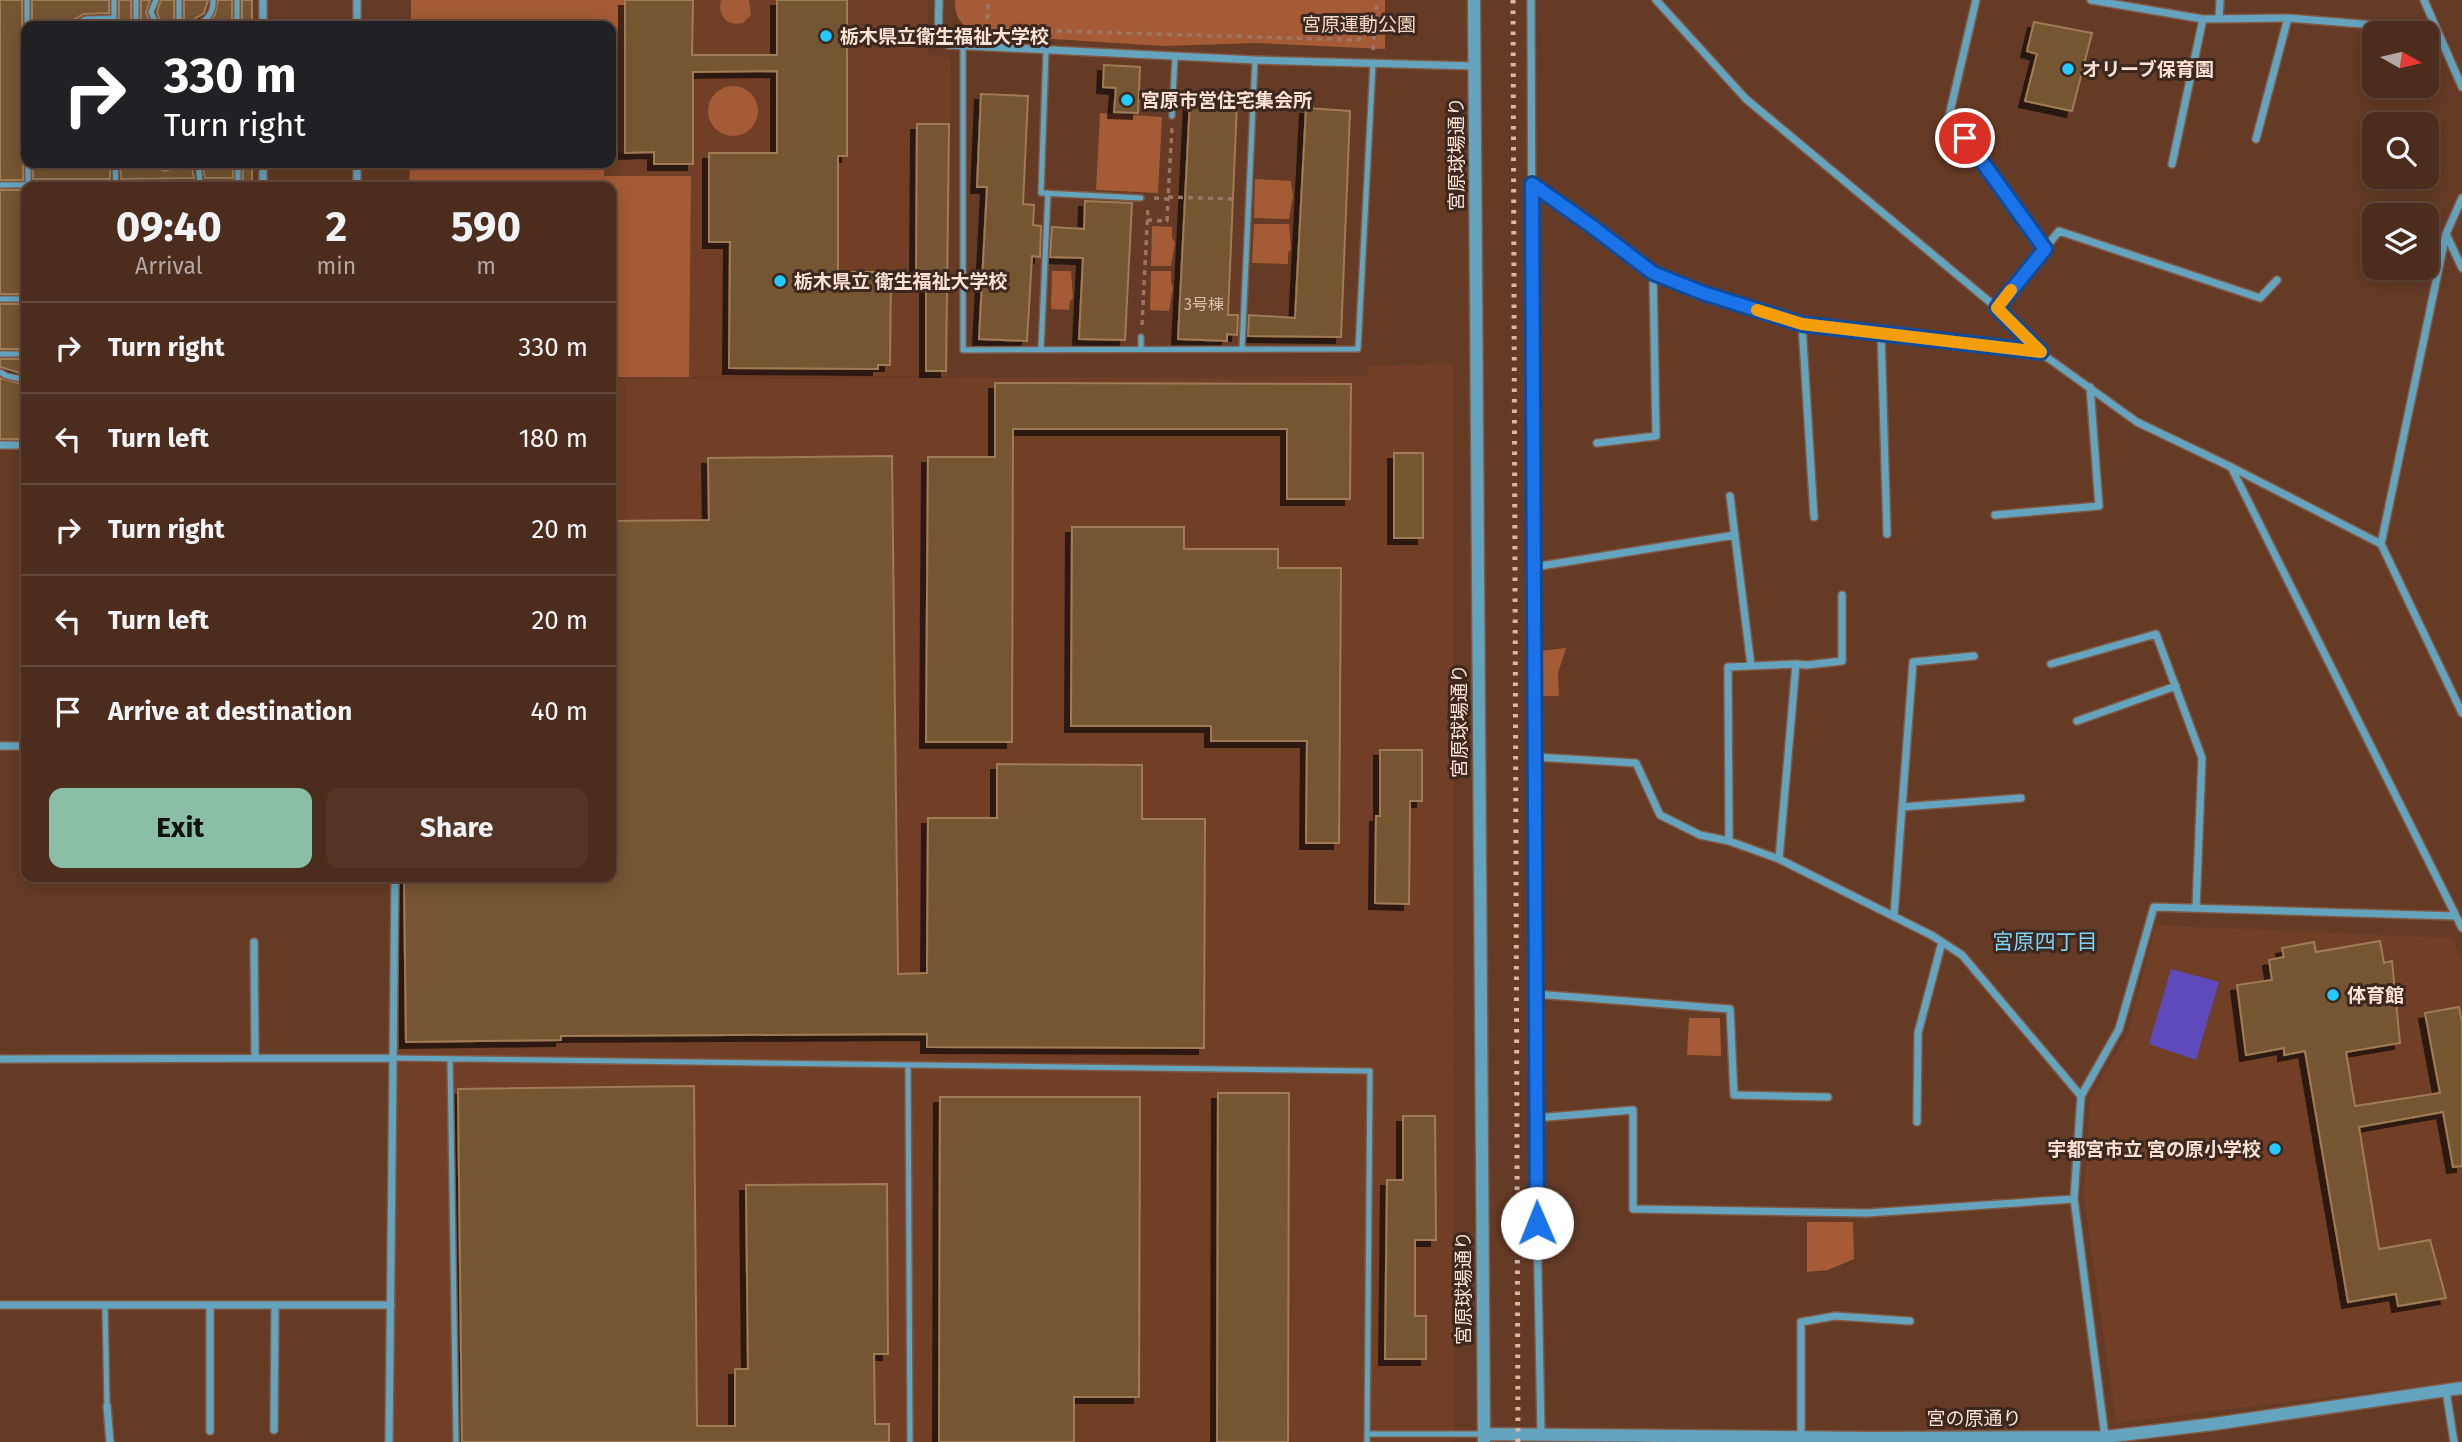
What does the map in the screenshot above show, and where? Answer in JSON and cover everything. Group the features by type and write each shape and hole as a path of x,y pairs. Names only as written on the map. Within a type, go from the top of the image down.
{"street":[{"path":"263,0 263,21"},
{"path":"357,0 357,21"},
{"path":"939,0 941,38 948,45 1255,60 1474,66"},
{"name":"宮原球場通り","path":"1474,0 1484,1438"},
{"path":"1531,0 1535,1118 1550,1437"},
{"path":"1656,0 1746,99 1997,308 2041,352 2137,422 2381,544 2462,713"},
{"path":"1976,0 1949,116 2045,249"},
{"path":"2091,0 2203,19 2288,18 2362,24"},
{"path":"2219,19 2220,0"},
{"path":"2424,0 2433,21"},
{"path":"2256,139 2288,18"},
{"path":"2172,164 2203,19"},
{"path":"2440,37 2462,87"},
{"path":"1532,184 1653,273 1703,293 1802,324 2041,352"},
{"path":"2381,544 2446,234 2462,198"},
{"path":"1997,308 2059,231 2260,298 2277,279"},
{"path":"2446,234 2462,268"},
{"path":"1597,443 1656,436 1653,273"},
{"path":"1802,324 1814,517"},
{"path":"1881,333 1887,534"},
{"path":"1995,515 2099,506 2090,387"},
{"path":"0,445 21,445"},
{"path":"2231,467 2462,928"},
{"path":"1730,495 1751,666"},
{"path":"1534,567 1735,535"},
{"path":"1729,841 1728,667 1807,665 1842,661 1842,595"},
{"path":"2051,664 2156,634 2203,758 2196,908"},
{"path":"1894,916 1913,662 1974,656"},
{"path":"1779,859 1796,664"},
{"path":"2077,721 2176,686"},
{"path":"0,746 21,746"},
{"path":"1535,757 1636,763 1660,815 1700,835 1729,841 1779,859 1942,942 1962,956 2081,1096"},
{"path":"1902,807 2021,798"},
{"path":"389,1442 395,882"},
{"path":"2106,1440 2074,1199 2081,1096 2119,1029 2154,907 2456,916"},
{"path":"254,942 255,1058"},
{"path":"1917,1122 1919,1033 1942,942"},
{"path":"1535,993 1730,1009 1734,1095 1828,1097"},
{"path":"0,1059 393,1058"},
{"path":"1535,1118 1633,1110 1633,1209 1867,1213 2074,1199"},
{"path":"0,1305 391,1305"},
{"path":"209,1305 210,1431"},
{"path":"274,1430 275,1305"},
{"path":"1801,1436 1801,1322 1835,1316 1910,1321"},
{"name":"宮の原通り","path":"1484,1438 1801,1436 1869,1440 2106,1440 2462,1388"},
{"path":"2446,1391 2454,1442"},
{"path":"107,1406 110,1442"}],"lane":[{"path":"27,0 27,21"},
{"path":"82,21 114,18 114,0"},
{"path":"136,0 136,21"},
{"path":"156,0 151,12 156,21"},
{"path":"179,0 179,21"},
{"path":"204,21 211,13 213,0"},
{"path":"237,0 237,21"},
{"path":"963,46 963,350 1357,349 1373,63"},
{"path":"1046,50 1041,193 1141,198"},
{"path":"1172,116 1175,56"},
{"path":"1242,349 1255,60"},
{"path":"0,185 21,185"},
{"path":"1041,349 1048,193"},
{"path":"0,299 21,299"},
{"path":"1141,337 1141,349"},
{"path":"0,354 21,354"},
{"path":"0,372 21,379"},
{"path":"393,1058 1370,1071 1367,1442"},
{"path":"450,1059 456,1442"},
{"path":"908,1065 910,1442"},
{"path":"105,1305 107,1406"},
{"path":"1367,1434 1484,1438"}],"path":[{"path":"987,47 988,0"},
{"path":"1373,63 1377,0"},
{"path":"987,29 1358,40 1374,27"},
{"path":"1147,220 1167,221 1172,116"},
{"path":"1141,337 1148,198 1248,199"}],"shaded area":[{"name":"栃木県立 衛生福祉大学校","path":"411,0 928,0 928,54 951,58 948,376 616,377 616,182 409,182 410,168 616,168 616,21 411,21"},
{"path":"1453,364 1454,1442 392,1442 396,882 616,882 616,379 1368,376 1369,366"},
{"name":"宇都宮市立 宮の原小学校","path":"2156,925 2451,938 2462,960 2462,1381 2116,1423 2084,1199 2090,1099 2128,1032"},
{"path":"2171,969 2219,982 2196,1060 2149,1044"}],"green space":[{"path":"411,0 625,0 625,153 616,152 616,21 411,21"},
{"path":"721,0 749,0 751,15 743,23 737,24 724,19 720,10"},
{"name":"宮原運動公園","path":"955,0 1385,0 1385,49 1256,43 1164,46 989,35 960,21"},
{"path":"733,86 750,94 758,111 750,128 733,136 716,128 708,111 716,94"},
{"path":"1100,113 1162,117 1158,193 1096,190"},
{"path":"410,168 604,168 604,176 691,176 689,377 616,377 616,182 409,182"},
{"path":"1255,179 1291,181 1293,196 1289,219 1254,218"},
{"path":"1254,224 1289,224 1291,249 1288,253 1288,264 1252,263"},
{"path":"1152,226 1172,227 1172,238 1175,242 1171,266 1151,266"},
{"path":"1052,271 1071,271 1073,298 1069,310 1051,309"},
{"path":"1151,271 1171,271 1173,287 1169,311 1150,310"},
{"path":"1566,648 1558,673 1559,696 1538,696 1538,651"},
{"path":"1689,1018 1720,1018 1721,1056 1687,1055"},
{"path":"1807,1222 1853,1222 1854,1259 1828,1270 1807,1272"}],"building":[{"path":"0,0 22,0 23,180 0,180"},
{"path":"32,0 109,0 109,13 84,14 71,21 32,21"},
{"path":"119,0 131,0 131,21 119,21"},
{"path":"141,0 150,0 146,13 149,21 141,21"},
{"path":"161,0 174,0 174,21 160,21 157,12"},
{"path":"184,0 208,0 204,13 192,21 184,21"},
{"path":"218,0 232,0 232,21 210,21 215,15"},
{"path":"242,0 252,0 252,21 242,21"},
{"path":"625,0 693,0 692,55 777,55 777,0 847,0 847,156 838,156 838,272 891,272 890,365 878,365 878,369 729,368 730,242 709,242 709,153 777,153 777,71 693,72 693,164 654,164 654,152 625,153"},
{"name":"オリーブ保育園","path":"2034,22 2092,33 2072,111 2025,101 2037,54 2027,51"},
{"name":"宮原市営住宅集会所","path":"1104,65 1140,67 1138,113 1114,112 1116,88 1103,87"},
{"path":"981,94 1028,96 1023,204 1034,205 1033,225 1041,226 1040,257 1032,256 1027,341 979,339 987,187 977,187"},
{"path":"1190,100 1237,102 1228,315 1238,315 1237,335 1227,334 1227,341 1178,339"},
{"path":"1306,108 1350,111 1341,337 1248,336 1249,315 1295,318"},
{"path":"917,124 949,124 946,371 926,371 926,280 916,280"},
{"path":"33,168 110,168 110,179 33,179"},
{"path":"120,168 157,168 165,171 192,168 194,178 121,179"},
{"path":"203,168 233,168 233,178 205,178"},
{"path":"243,168 252,168 252,182 243,182"},
{"path":"0,190 21,190 21,294 0,294"},
{"path":"1085,201 1132,203 1125,340 1079,339 1083,258 1050,257 1052,227 1084,229"},
{"path":"0,304 21,304 21,349 0,349"},
{"path":"0,359 21,359 21,373 0,367"},
{"path":"0,378 21,384 21,439 0,439"},
{"path":"995,383 1351,384 1350,499 1287,499 1287,429 1013,429 1012,742 926,742 928,457 995,457"},
{"path":"1394,453 1423,453 1423,538 1394,538"},
{"path":"892,456 898,974 927,973 928,818 997,818 997,764 1142,765 1142,819 1205,819 1204,1048 927,1047 927,1034 561,1036 561,1040 406,1042 404,882 616,882 616,521 709,520 708,458"},
{"path":"1072,527 1184,527 1184,549 1278,549 1278,568 1341,568 1339,843 1306,843 1307,741 1211,741 1211,726 1071,726"},
{"path":"1380,750 1422,750 1422,801 1410,801 1409,904 1375,903 1376,816 1380,816"},
{"path":"2380,941 2384,963 2392,961 2400,1043 2346,1052 2355,1106 2440,1093 2425,1013 2459,1007 2462,1023 2462,1166 2453,1167 2443,1112 2359,1127 2379,1249 2430,1240 2446,1298 2398,1306 2396,1294 2348,1302 2305,1051 2284,1055 2284,1048 2246,1055 2237,985 2272,980 2269,960 2284,957 2282,948 2314,942 2316,952"},
{"path":"694,1086 697,1426 735,1426 735,1369 748,1369 746,1185 887,1184 888,1354 874,1354 875,1424 889,1424 889,1442 462,1442 458,1089"},
{"path":"1218,1093 1289,1093 1288,1442 1217,1442"},
{"path":"940,1097 1140,1097 1139,1397 1074,1397 1074,1442 939,1442"},
{"path":"1403,1116 1435,1116 1436,1240 1415,1240 1415,1316 1426,1316 1426,1359 1385,1359 1387,1180 1403,1180"}],"railway":[{"path":"1513,0 1518,1442"}],"slow traffic":[{"path":"1757,310 1802,324 2041,352 1997,308 2011,290"}],"place":[{"name":"栃木県立衛生福祉大学校","path":"826,36"},
{"name":"オリーブ保育園","path":"2068,69"},
{"name":"宮原市営住宅集会所","path":"1127,100"},
{"name":"栃木県立 衛生福祉大学校","path":"780,281"},
{"name":"体育館","path":"2333,995"},
{"name":"宇都宮市立 宮の原小学校","path":"2275,1149"}],"district":[{"name":"宮原四丁目","path":"2045,942"}],"route":[{"path":"1537,1223 1532,184 1653,273 1703,293 1802,324 2041,352 1997,308 2045,249 1965,138"}]}
